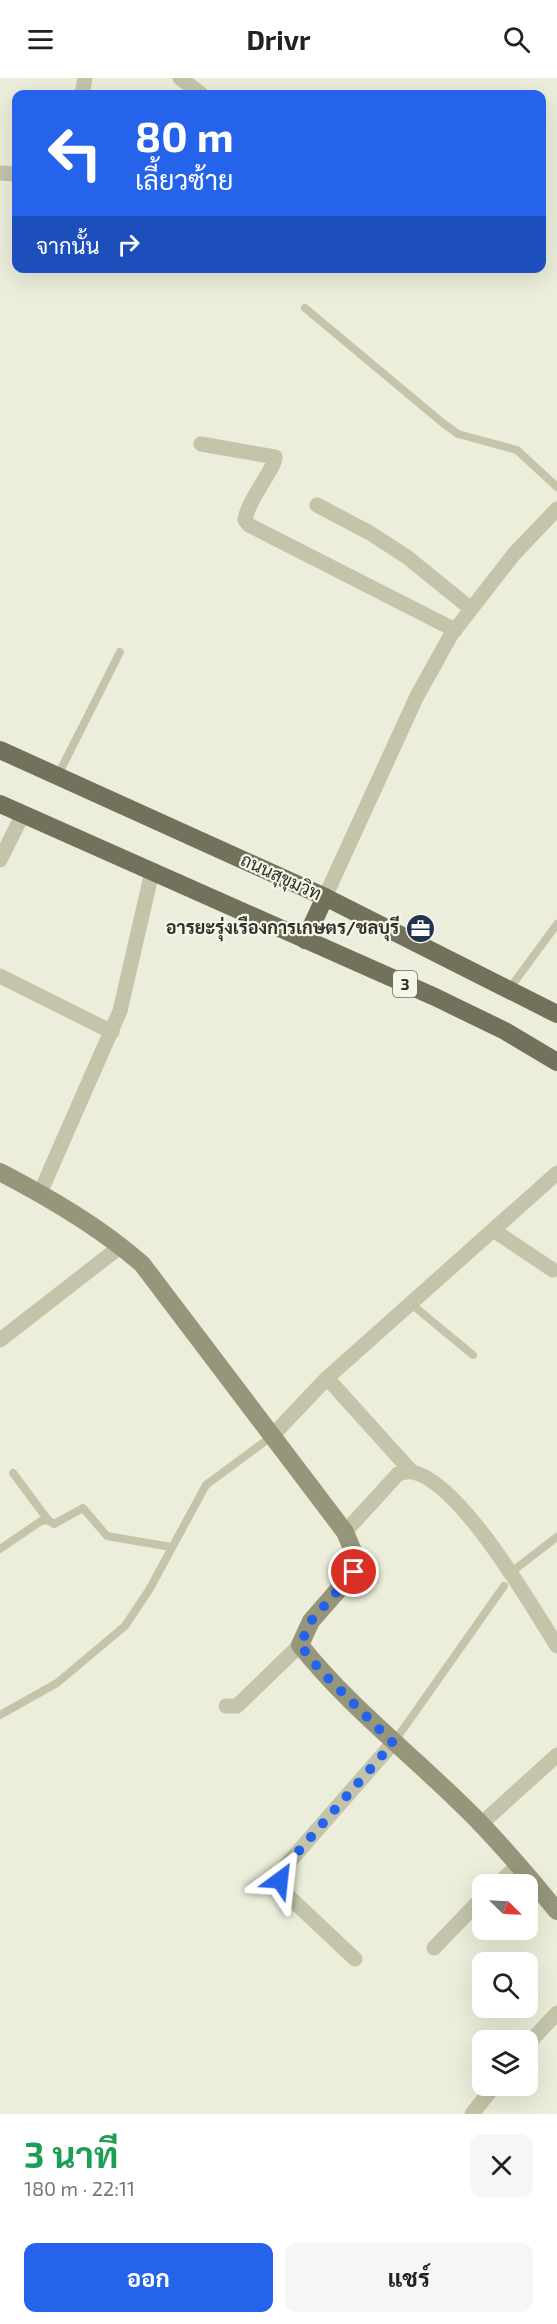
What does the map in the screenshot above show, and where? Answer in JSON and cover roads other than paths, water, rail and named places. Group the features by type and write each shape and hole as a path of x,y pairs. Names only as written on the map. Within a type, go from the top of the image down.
{"main road":[{"name":"ถนนสุขุมวิท","path":"0,750 325,897 510,988 557,1014"},
{"name":"3","path":"0,804 455,1007 505,1031 557,1062"},
{"path":"305,940 325,897"}],"street":[{"path":"180,78 196,90"},
{"path":"201,444 275,458 276,462 262,480 247,513 245,520 249,525 455,630"},
{"path":"317,505 370,532 407,557 470,608"},
{"path":"325,897 417,696 455,630 470,608 514,555 557,509"},
{"path":"0,860 23,814"},
{"path":"40,1193 120,1011 152,872"},
{"path":"0,976 112,1032"},
{"path":"0,1172 40,1193 121,1246 142,1264 345,1532 355,1556 354,1572 311,1621 300,1645 237,1706 226,1706"},
{"path":"271,1437 327,1378 557,1173"},
{"path":"493,1230 552,1270"},
{"path":"0,1340 121,1246"},
{"path":"327,1378 411,1471 434,1483 476,1523 507,1580 557,1646"},
{"path":"345,1532 398,1474 411,1471"},
{"path":"300,1645 319,1669 393,1743 481,1824 557,1911"},
{"path":"355,1959 286,1894 280,1887 280,1880 283,1869 393,1743"},
{"path":"481,1824 557,1755"},
{"path":"509,1874 518,1865"},
{"path":"434,1948 472,1908"},
{"path":"538,2033 557,2013"},
{"path":"472,2114 486,2096"}],"lane":[{"path":"305,308 458,434 517,450 557,486"},
{"path":"58,775 120,652"},
{"path":"510,988 557,924"},
{"path":"410,1303 473,1355"},
{"path":"0,1715 57,1683 125,1626 149,1590 206,1485 271,1437"},
{"path":"13,1473 48,1520 54,1524 83,1508 107,1536 171,1547"},
{"path":"0,1549 41,1521 48,1520"},
{"path":"393,1743 507,1580 557,1537"}],"place":[{"name":"อารยะรุ่งเรืองการเกษตร/ชลบุรี","path":"420,928"}]}
